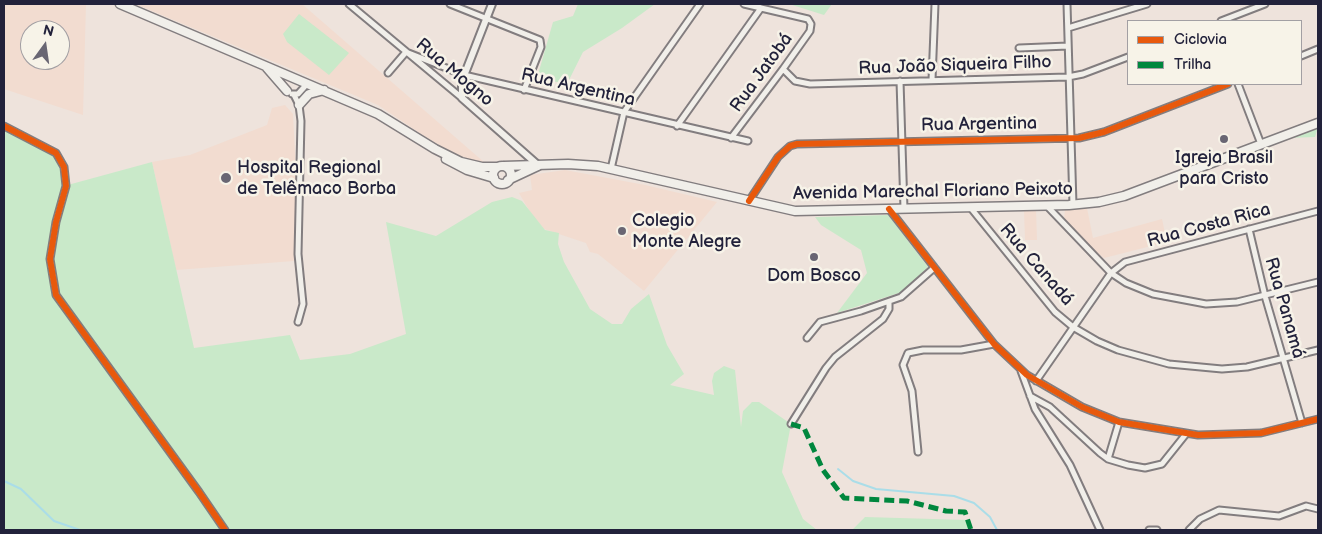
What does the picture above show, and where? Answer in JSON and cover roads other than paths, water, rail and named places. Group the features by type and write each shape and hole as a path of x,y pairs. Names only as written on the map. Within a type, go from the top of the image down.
{"main road":[{"name":"Avenida Marechal Floriano Peixoto","path":"120,4 378,114 435,149 461,162 482,167 577,164 611,169 795,211 1073,204 1124,196 1318,123"},
{"path":"266,66 291,93"},
{"path":"299,105 309,94 324,90"},
{"name":"Avenida Marechal Floriano Peixoto","path":"435,149 456,165 494,178"},
{"name":"Avenida Marechal Floriano Peixoto","path":"508,180 539,166"},
{"path":"503,167 510,173 508,180 502,183 494,178 494,171 503,167 521,175"}],"street":[{"name":"Rua Mogno","path":"349,4 462,98 539,166"},
{"path":"450,4 538,38 542,43 541,47 524,90"},
{"path":"462,98 461,86 464,75 492,4"},
{"path":"611,169 624,112 700,4"},
{"path":"677,126 760,8 744,4"},
{"path":"932,80 935,4"},
{"path":"1067,4 1073,204"},
{"path":"1068,28 1147,4"},
{"path":"1223,20 1266,4"},
{"name":"Rua Jatobá","path":"731,138 784,69 810,31 812,24 808,19 760,8"},
{"path":"1019,48 1068,46"},
{"path":"1302,56 1318,50"},
{"path":"388,73 406,52"},
{"name":"Rua Argentina","path":"406,52 464,75 748,141"},
{"name":"Rua João Siqueira Filho","path":"784,69 795,81 803,84 1068,77 1083,74 1127,57"},
{"path":"283,75 299,105 301,121 298,254 303,304 298,322"},
{"path":"900,81 904,209"},
{"path":"291,93 307,84"},
{"name":"Rua Argentina","path":"749,201 778,157 790,146 1070,138 1104,132 1225,85"},
{"path":"1238,85 1261,144"},
{"path":"4,126 56,153 64,167 66,186 56,222 50,259 56,295 225,530"},
{"path":"1046,205 1111,273 1126,283 1153,294 1206,304 1237,302 1318,282"},
{"name":"Rua Canadá","path":"970,207 1042,298 1074,327 1118,350 1169,364 1222,369 1247,367 1318,350"},
{"path":"890,209 994,344 1021,371 1082,407 1119,422 1186,434 1228,435 1261,433 1318,419"},
{"name":"Rua Costa Rica","path":"1111,273 1125,262 1318,211"},
{"name":"Rua Panamá","path":"1249,229 1265,296 1302,423"},
{"path":"807,338 820,322 889,302 910,290 934,268"},
{"path":"1036,381 1111,273"},
{"path":"791,424 826,368 835,357 882,319 889,309 889,302"},
{"path":"918,452 912,391 903,365 908,353 923,350 961,350 994,344"},
{"path":"1021,371 1030,396 1050,435 1070,464 1100,530"},
{"path":"1030,396 1050,407 1088,444 1108,459 1128,465 1153,467 1166,460 1186,434"},
{"path":"1108,459 1119,422"},
{"path":"1189,530 1200,518 1219,510 1279,516 1306,506 1318,509"},
{"path":"1149,530 1157,530"}],"waterway":[{"path":"838,469 853,481 876,489 954,496 974,503 990,517 997,530"},
{"path":"4,481 21,489 54,521 80,530"}],"place":[{"name":"Igreja Brasil para Cristo","path":"1224,139"},
{"name":"Hospital Regional de Telêmaco Borba","path":"226,178"},
{"name":"Colegio Monte Alegre","path":"622,231"},
{"name":"Dom Bosco","path":"814,257"}]}
